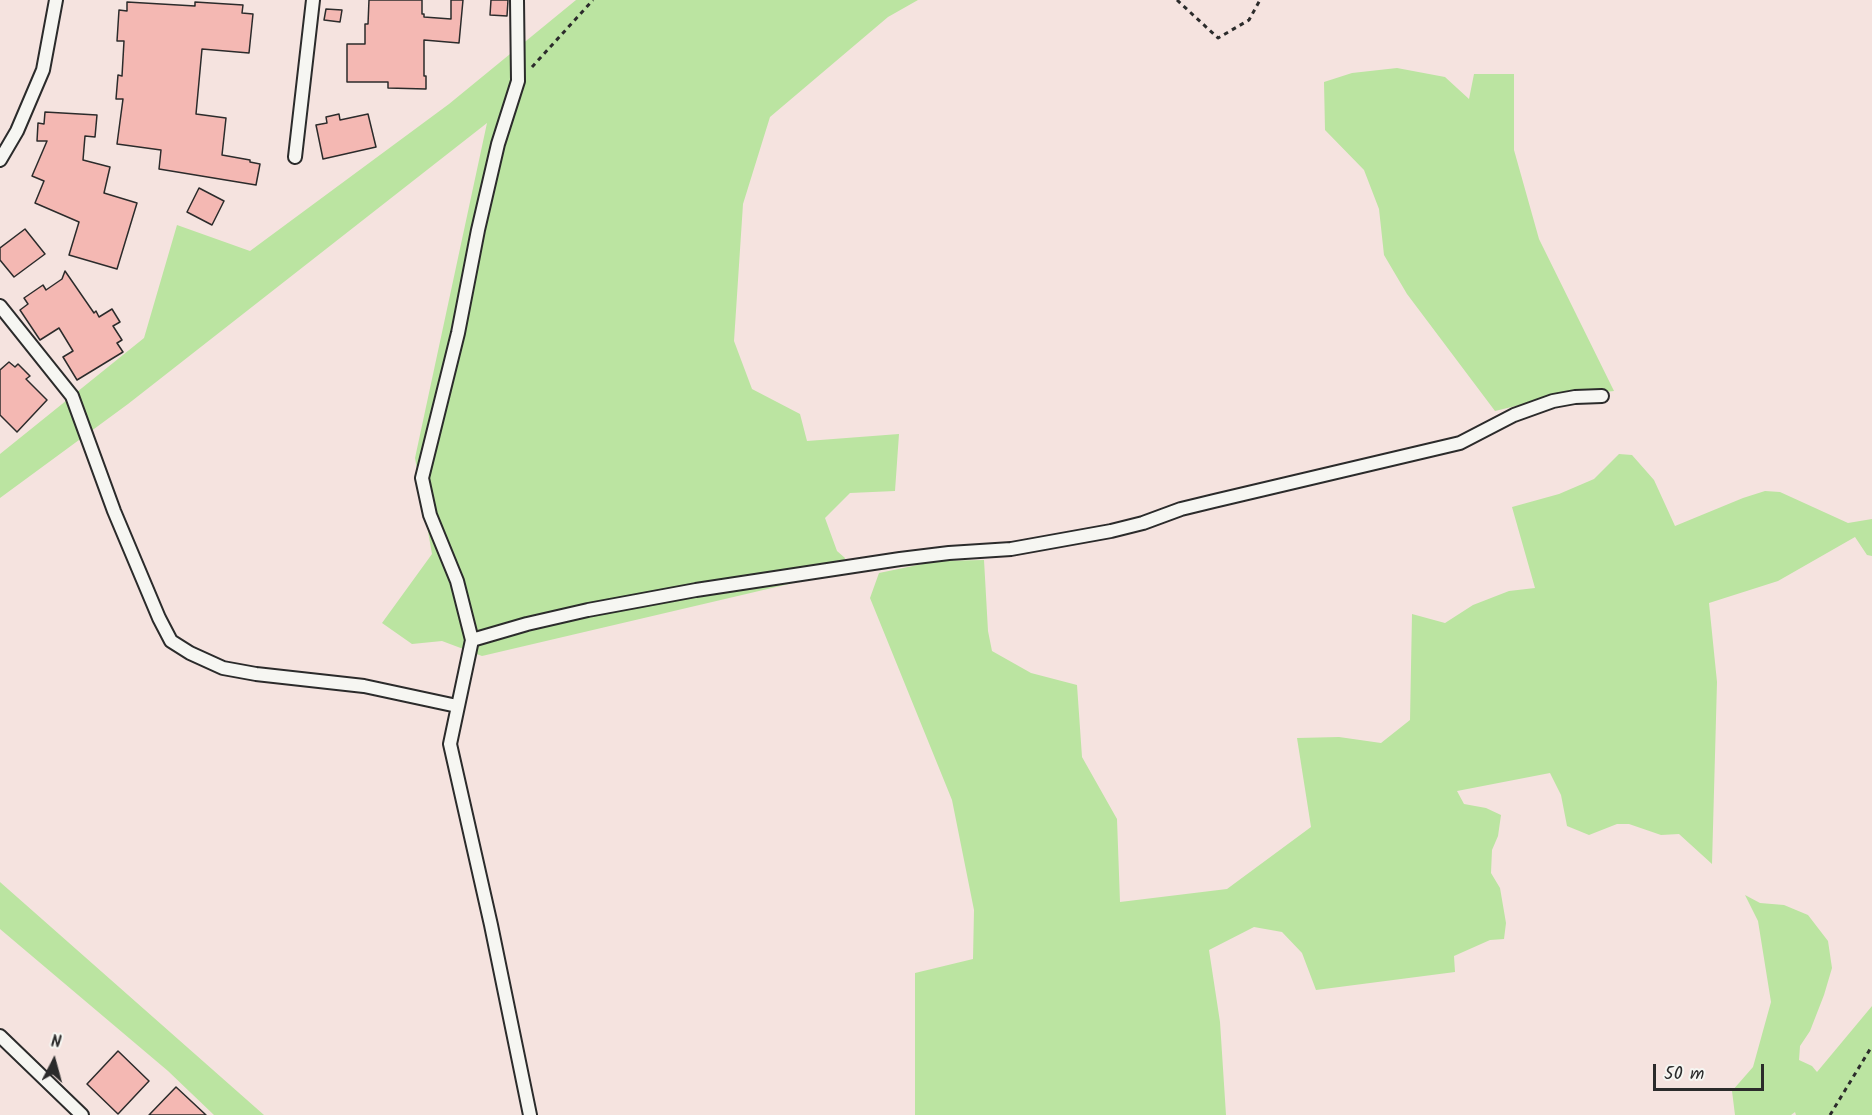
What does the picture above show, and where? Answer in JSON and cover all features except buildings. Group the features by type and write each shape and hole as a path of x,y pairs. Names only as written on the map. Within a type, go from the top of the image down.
{"street":[{"path":"0,160 17,131 43,70 56,0"},
{"path":"295,157 313,0"},
{"path":"517,0 518,81 498,144 458,333 422,478 430,515 457,581 472,640 450,744 531,1115"},
{"path":"0,306 72,396 114,511 171,641 190,653 223,668 364,686 458,706"},
{"path":"472,640 588,610 696,590 949,553 1011,549 1111,531 1143,523 1181,509 1460,443 1514,415 1553,401 1602,396"},
{"path":"0,1036 82,1115"}],"path":[{"path":"518,81 593,0"},
{"path":"1178,0 1218,38 1249,20 1260,0"},
{"path":"1830,1115 1872,1046"}],"green space":[{"path":"576,0 918,0 888,17 770,117 743,204 734,341 752,389 800,414 807,441 899,434 895,491 850,493 825,518 837,551 845,558 840,572 482,656 442,641 412,644 382,623 432,554 415,458 487,123 128,404 0,498 0,454 144,338 177,225 250,251 449,104"},
{"path":"1397,68 1445,77 1469,99 1474,74 1514,74 1514,150 1539,239 1614,391 1549,398 1495,411 1407,294 1384,255 1379,209 1364,170 1325,130 1324,82 1352,73"},
{"path":"1619,454 1632,455 1654,480 1675,526 1765,491 1780,492 1848,523 1872,519 1872,556 1867,555 1855,537 1778,581 1709,603 1717,682 1712,864 1679,834 1661,835 1629,824 1617,824 1589,835 1567,826 1561,795 1550,773 1457,791 1464,804 1486,808 1501,815 1498,836 1492,850 1491,873 1500,888 1506,923 1504,939 1490,940 1454,956 1455,972 1316,990 1302,953 1282,932 1254,927 1209,950 1220,1022 1226,1115 915,1115 915,973 973,959 974,910 952,800 870,598 879,573 937,561 984,560 988,631 992,651 1031,673 1077,685 1082,757 1117,819 1120,902 1227,889 1311,827 1297,738 1339,737 1381,743 1410,720 1412,614 1445,623 1473,605 1509,591 1535,588 1512,507 1559,494 1594,479"},
{"path":"0,882 264,1115 214,1115 168,1071 0,929"},
{"path":"1745,895 1760,903 1784,905 1808,915 1828,941 1832,968 1810,1031 1800,1046 1799,1060 1812,1066 1817,1072 1872,1006 1872,1115 1796,1115 1795,1112 1791,1115 1735,1115 1732,1091 1753,1067 1771,1002 1758,921"}]}
